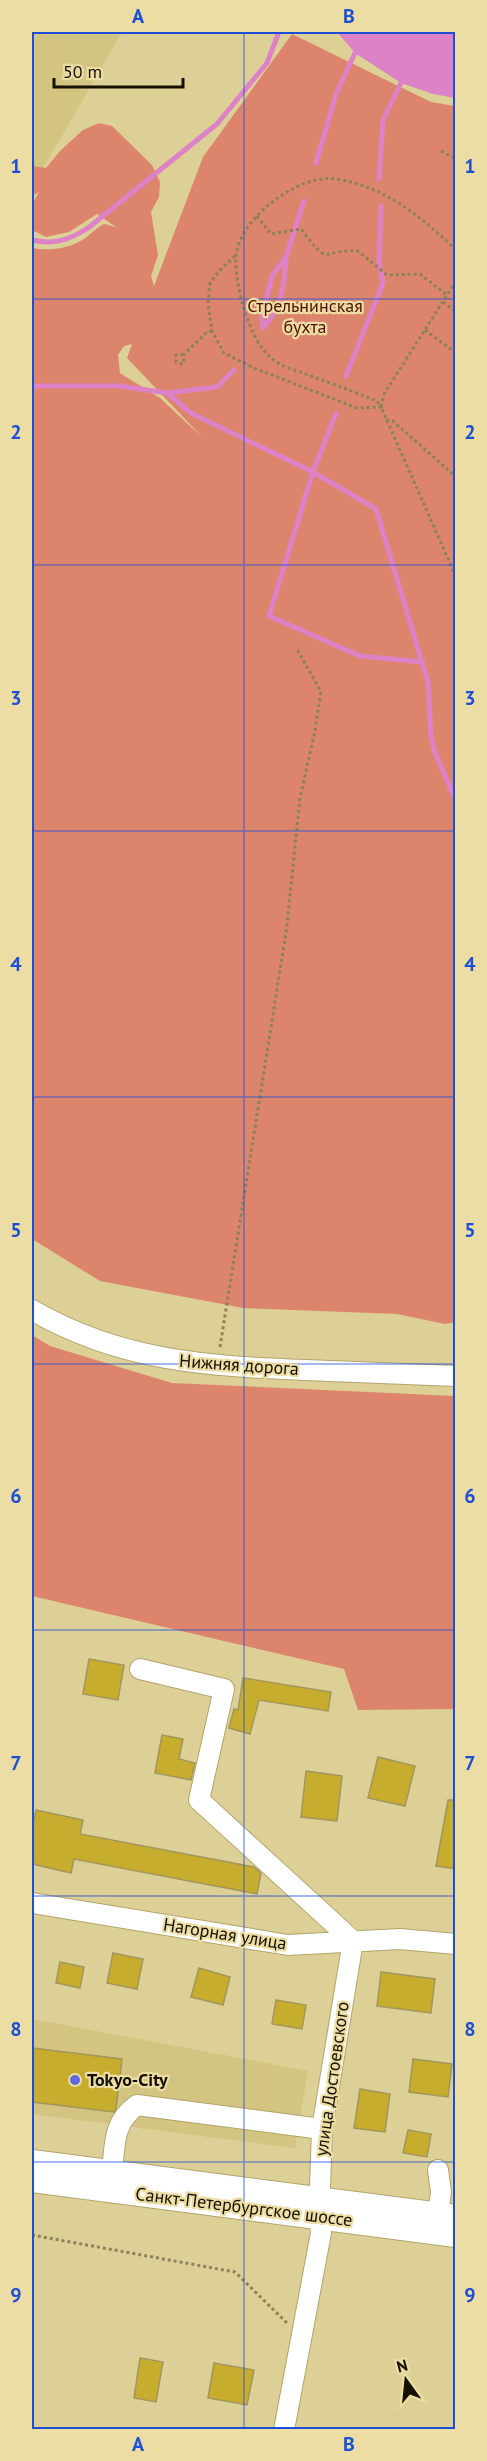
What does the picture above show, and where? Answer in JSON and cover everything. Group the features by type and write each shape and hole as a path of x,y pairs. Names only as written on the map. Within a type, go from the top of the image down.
{"main road":[{"name":"Санкт-Петербургское шоссе","path":"32,2162 112,2172 320,2208 456,2235"},
{"name":"Санкт-Петербургское шоссе","path":"32,2180 320,2208 447,2216"}],"street":[{"name":"Нижняя дорога","path":"32,1310 100,1342 164,1359 216,1366 456,1376"},
{"path":"140,1669 224,1689 199,1800 352,1941"},
{"name":"Нагорная улица","path":"32,1904 288,1945 400,1940 456,1944"},
{"name":"улица Достоевского","path":"284,2430 321,2233 322,2129 352,1941"},
{"path":"112,2172 119,2125 125,2113 137,2105 322,2129"},
{"path":"438,2170 447,2216"}],"path":[{"path":"441,151 456,159"},
{"path":"381,407 357,408 254,368 224,353 212,331 208,304 210,283 219,271 236,256 248,228 257,216 279,196 319,180 334,178 388,194 421,217 456,250"},
{"path":"257,216 271,234 301,229 321,254 326,256 358,251 387,275 420,274 447,295"},
{"path":"236,256 244,311 262,350 280,364 377,400 456,577"},
{"path":"381,407 384,394 456,281"},
{"path":"442,302 456,312"},
{"path":"425,330 456,353"},
{"path":"183,355 206,333 212,331"},
{"path":"385,420 393,421 456,477"},
{"path":"218,1357 286,933 300,798 321,692 297,649"},
{"path":"32,2235 235,2272 301,2337"}],"shaded area":[{"path":"32,32 122,32 41,172 32,170"},
{"path":"337,32 455,32 455,98 433,94 401,83 355,53"},
{"path":"32,2019 308,2071 295,2148 32,2114"}],"green space":[{"name":"Стрельнинская бухта","path":"292,34 431,102 455,106 456,1322 445,1324 397,1314 243,1308 100,1281 32,1239 32,248 65,247 84,239 104,224 116,227 97,214 69,232 46,237 32,230 32,204 39,192 32,196 32,166 46,168 60,151 83,130 99,123 112,126 152,165 160,182 159,197 151,212 158,255 151,276 154,286 203,157","holes":["132,344 127,358 203,438 160,398 120,373 118,355 124,346"]},
{"path":"32,1335 50,1346 172,1383 455,1396 455,1709 358,1710 344,1669 32,1596"}],"building":[{"path":"89,1659 124,1665 118,1700 83,1694"},
{"path":"243,1678 331,1692 328,1711 259,1700 250,1734 229,1728 234,1709 238,1710"},
{"path":"162,1735 183,1739 179,1759 195,1763 191,1780 155,1773"},
{"path":"378,1757 415,1766 405,1806 368,1798"},
{"path":"306,1771 342,1776 337,1821 301,1817"},
{"path":"448,1800 456,1800 456,1869 436,1866"},
{"path":"36,1810 83,1820 80,1834 254,1867 261,1873 257,1894 74,1859 71,1873 32,1864 32,1830"},
{"path":"113,1953 143,1959 137,1989 107,1983"},
{"path":"60,1962 84,1967 80,1988 56,1983"},
{"path":"199,1968 230,1977 223,2005 191,1997"},
{"path":"381,1972 435,1979 431,2013 377,2006"},
{"path":"276,2000 306,2005 302,2029 272,2024"},
{"name":"Tokyo-City","path":"32,2048 122,2059 114,2112 32,2102"},
{"path":"413,2059 452,2064 448,2097 409,2092"},
{"path":"360,2089 390,2094 385,2132 354,2128"},
{"path":"408,2130 431,2134 427,2157 403,2153"},
{"path":"140,2358 163,2362 156,2402 134,2398"},
{"path":"214,2363 254,2370 247,2405 208,2398"}],"waterway":[{"path":"32,240 47,242 61,240 88,228 217,124 267,63 279,32"},
{"path":"316,163 336,94 355,53"},
{"path":"379,179 383,120 401,83"},
{"path":"263,328 262,318 272,276 286,257 304,201"},
{"path":"346,376 383,283 379,262 381,206"},
{"path":"263,328 279,304 286,258"},
{"path":"32,386 120,386 167,393 217,387 234,370"},
{"path":"167,393 191,413 313,472 376,509 428,682 434,750 456,801"},
{"path":"336,413 313,472 269,616 360,656 423,662"}],"place":[{"name":"Tokyo-City","path":"75,2080"}]}
